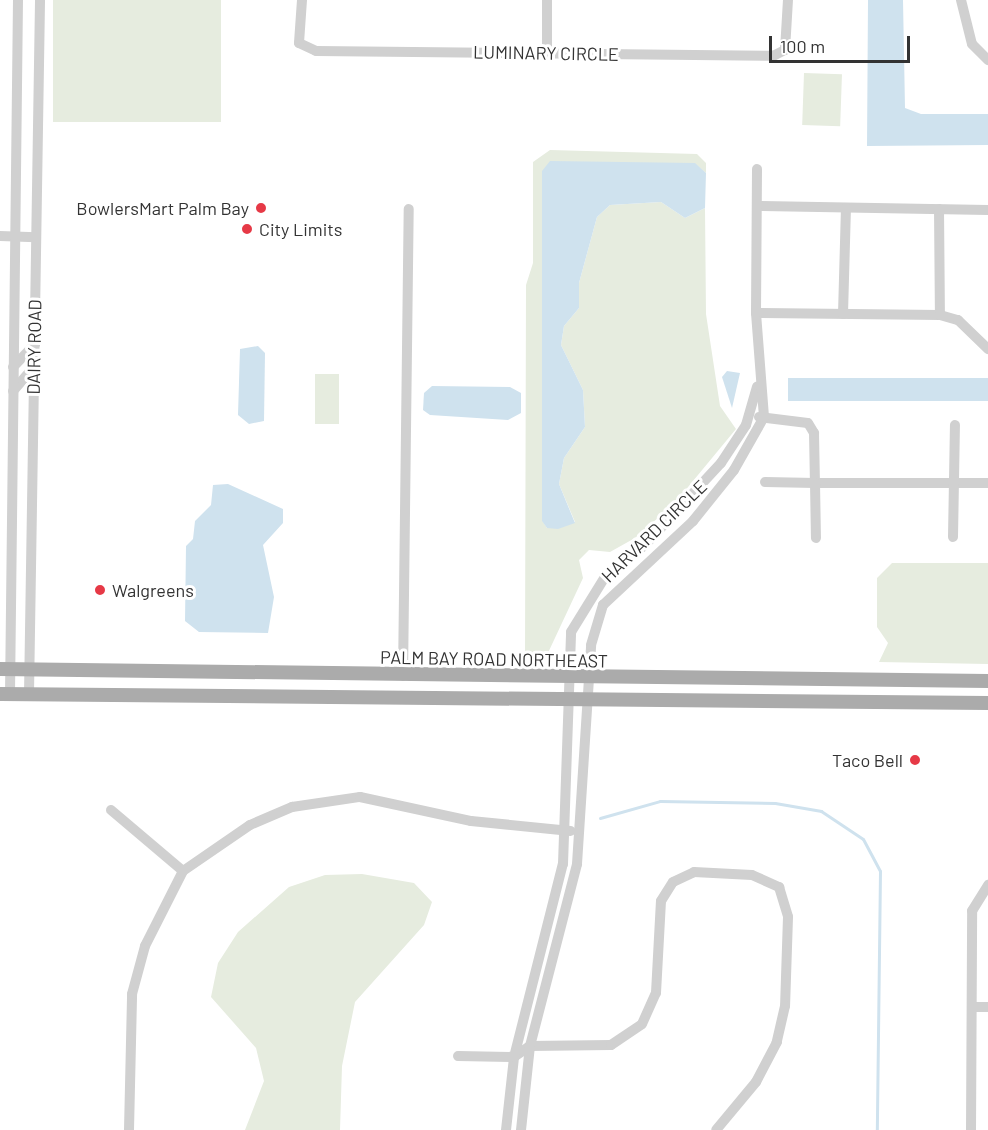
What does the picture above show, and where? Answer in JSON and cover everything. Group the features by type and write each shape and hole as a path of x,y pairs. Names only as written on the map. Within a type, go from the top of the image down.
{"main road":[{"name":"PALM BAY ROAD NORTHEAST","path":"5,669 403,676 988,681"},
{"path":"383,698 403,676"},
{"path":"841,702 871,680"},
{"path":"881,703 881,696 902,680"},
{"path":"5,694 988,703"}],"street":[{"name":"DAIRY ROAD","path":"5,694 13,391 18,0"},
{"name":"DAIRY ROAD","path":"29,694 40,0"},
{"name":"LUMINARY CIRCLE","path":"302,0 299,43 316,51 773,56 785,50 788,0"},
{"path":"546,53 547,0"},
{"path":"961,0 972,44 988,60"},
{"name":"HARVARD CIRCLE","path":"521,1130 530,1046 570,902 580,831 591,645 603,606 693,521 734,470 764,417 756,313 757,169"},
{"path":"757,206 988,210"},
{"path":"403,676 409,208"},
{"path":"843,314 846,208"},
{"path":"939,209 940,315"},
{"path":"0,236 36,237"},
{"path":"756,313 940,315 958,320 988,349"},
{"path":"13,367 35,344"},
{"name":"HARVARD CIRCLE","path":"506,1130 514,1057 556,900 566,830 567,699 571,632 583,605 605,577 683,507 721,463 750,416 760,354"},
{"path":"13,391 34,367"},
{"path":"750,416 808,423 814,433 816,538"},
{"path":"953,537 955,425"},
{"path":"765,482 988,483"},
{"path":"129,1130 132,994 145,946 183,871 250,825 292,807 360,797 471,821 580,831"},
{"path":"111,810 183,871"},
{"path":"458,1056 514,1057 530,1046 612,1045 642,1024 656,993 660,901 673,882 694,872 752,875 779,887 789,917 785,1006 777,1042 756,1082 716,1130"},
{"path":"971,1130 972,911 988,885"},
{"path":"972,1007 988,1007"}],"shaded area":[{"path":"53,0 221,0 221,122 53,122"},
{"path":"804,73 842,74 840,126 802,125"},
{"path":"550,150 697,154 706,163 706,173 694,163 542,171 542,520 547,528 575,522 559,484 564,458 585,427 583,390 561,345 564,326 579,308 579,283 597,217 610,205 661,202 685,218 705,208 706,314 720,406 736,429 674,504 635,538 610,552 589,550 579,560 583,578 547,655 525,656 526,285 533,263 533,162"},
{"path":"315,374 339,374 339,424 315,424"},
{"path":"892,563 988,563 988,664 879,662 888,643 877,627 877,578"},
{"path":"362,874 414,883 432,902 424,925 355,1002 342,1066 340,1130 245,1130 264,1081 256,1048 211,997 218,963 238,932 289,887 325,875"}],"water":[{"path":"868,0 903,0 905,108 921,114 988,114 988,145 867,146"},
{"path":"550,161 695,163 706,173 705,208 685,218 661,202 610,205 597,217 579,283 579,308 564,326 561,345 583,390 585,427 564,458 559,484 575,523 558,529 547,528 542,521 542,171"},
{"path":"258,346 265,353 264,421 249,424 238,415 240,349"},
{"path":"727,371 740,373 732,408 722,377"},
{"path":"788,378 988,378 988,401 788,401"},
{"path":"432,386 510,387 521,393 521,413 508,420 430,415 423,410 424,393"},
{"path":"228,484 283,509 283,523 263,545 274,597 268,633 199,632 185,621 186,546 193,539 195,521 211,505 213,485"}],"waterway":[{"path":"600,818 660,801 775,803 821,811 863,839 880,871 877,1130"}],"place":[{"name":"BowlersMart Palm Bay","path":"261,208"},
{"name":"City Limits","path":"247,229"},
{"name":"Walgreens","path":"100,590"},
{"name":"Taco Bell","path":"915,760"}]}
